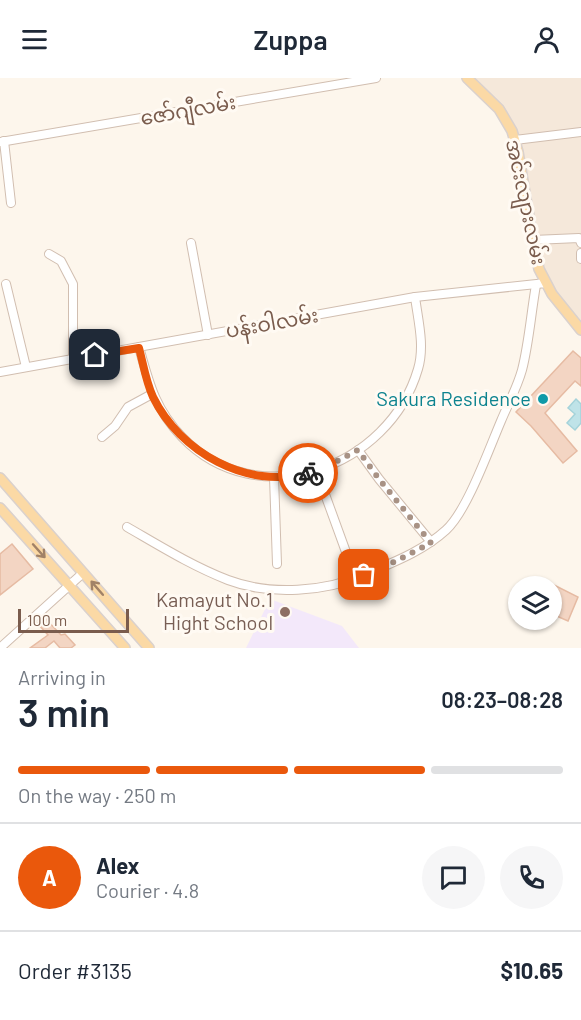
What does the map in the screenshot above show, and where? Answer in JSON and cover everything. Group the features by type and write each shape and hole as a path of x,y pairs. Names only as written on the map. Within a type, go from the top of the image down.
{"main road":[{"name":"အင်းလျားလမ်း","path":"466,78 499,109 508,122 515,140 541,284 581,330"},
{"path":"0,478 146,644 135,648"},
{"path":"0,508 125,648"},
{"path":"13,523 28,511"}],"street":[{"name":"ဇော်ဂျီလမ်း","path":"2,141 376,78"},
{"path":"515,140 581,132"},
{"path":"2,141 11,203"},
{"path":"533,240 579,238 581,243"},
{"path":"191,243 208,335"},
{"path":"581,253 581,259"},
{"path":"49,254 61,261 73,284 73,359"},
{"path":"6,284 26,367"},
{"path":"127,527 186,561 229,580 261,588 310,588 350,582 431,543 448,528 461,510 512,398 522,370 541,284"},
{"name":"ပန်းဝါလမ်း","path":"0,372 415,297 541,284"},
{"path":"139,348 152,394 159,407 182,437 203,454 227,467 253,475 274,477 300,475 320,470 358,450 385,428 397,414 418,368 421,342 415,297"},
{"path":"102,437 115,426 128,407 152,394"},
{"path":"358,450 431,543"},
{"path":"320,470 322,486 346,552"},
{"path":"274,477 277,564"},
{"path":"0,648 83,573"}],"shaded area":[{"path":"469,78 581,78 581,324 549,282 539,252 520,138 508,116"},
{"name":"Kamayut No.1 Hight School","path":"270,599 342,626 359,648 246,648"}],"water":[{"path":"576,399 581,404 581,423 575,430 567,423 575,414 568,408"}],"building":[{"name":"Sakura Residence","path":"573,351 581,358 581,386 575,381 545,413 577,451 563,463 516,412"},
{"path":"12,544 33,569 0,595 0,554"},
{"path":"562,589 578,597 568,621 562,618"},
{"path":"44,617 61,635 65,634 75,645 71,648 60,648 54,641 45,648 30,648 48,635 37,623"}],"way so far":[{"path":"308,473 320,470 358,450 431,543 364,575"}],"place":[{"name":"Sakura Residence","path":"543,399"},
{"name":"Kamayut No.1 Hight School","path":"285,612"}],"route":[{"path":"95,355 139,348 152,394 159,407 182,437 203,454 227,467 253,475 274,477 308,473"}]}
